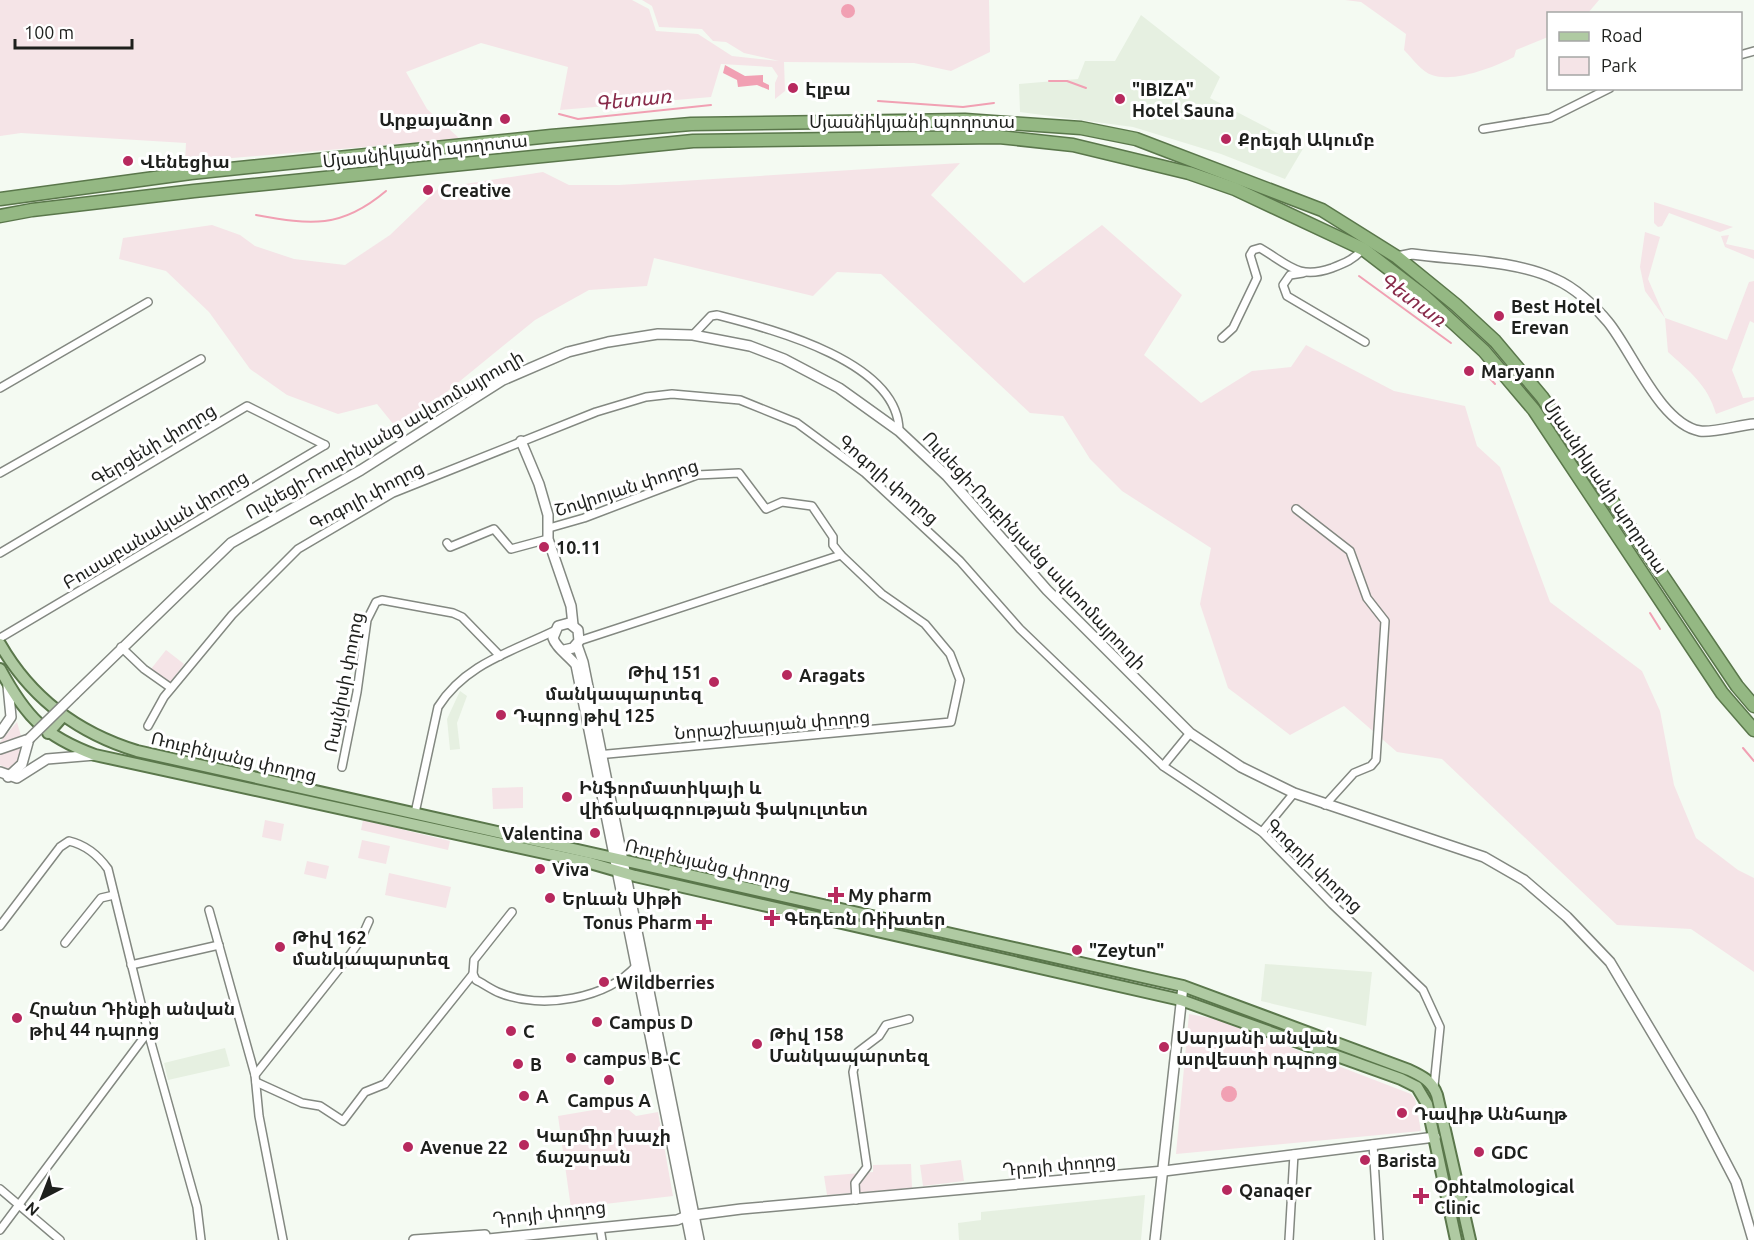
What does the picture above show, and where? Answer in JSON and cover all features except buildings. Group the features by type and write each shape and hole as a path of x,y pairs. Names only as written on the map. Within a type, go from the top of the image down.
{"highway":[{"name":"Մյասնիկյանի պողոտա","path":"0,199 191,173 692,124 859,120 1014,122 1081,128 1136,139 1322,210 1397,257 1440,290 1486,333 1542,397 1737,686 1754,706"},
{"name":"Մյասնիկյանի պողոտա","path":"0,216 32,210 194,191 693,141 992,137 1073,145 1189,173 1235,189 1363,249 1432,303 1484,351 1508,376 1534,410 1722,693 1754,730"}],"main road":[{"name":"Ռուբինյանց փողոց","path":"0,644 24,678 63,716 93,735 137,751 415,813 621,866 1181,1000 1401,1079 1423,1093 1435,1137"},
{"name":"Ռուբինյանց փողոց","path":"0,669 31,716 48,733 67,744 95,754 1183,986 1409,1070 1434,1086"},
{"path":"31,716 33,710 46,700"},
{"path":"48,733 58,726 63,716"},
{"path":"1434,1086 1442,1110 1470,1240"},
{"path":"1435,1137 1456,1240"}],"street":[{"path":"1483,129 1550,118 1606,90"},
{"path":"1222,338 1233,328 1257,278 1250,255 1253,250 1260,248 1303,273"},
{"path":"1363,249 1353,261 1312,274 1290,275 1283,285 1287,296 1365,342"},
{"path":"1397,257 1412,255 1508,266 1556,279 1594,306 1608,322 1665,409 1682,423 1701,431 1754,424"},
{"path":"0,388 148,302"},
{"path":"693,335 711,316 717,315 796,337 828,351 863,374 883,393 894,407 899,420 899,431"},
{"name":"Ուլնեցի-Ռուբինյանց ավտոմայրուղի","path":"29,739 231,543 393,450 503,380 568,352 608,342 658,334 693,335 750,346 784,359 838,387 899,431 947,476 1047,590 1190,733 1241,767 1294,793 1484,857 1524,880 1567,917 1610,962 1694,1103 1736,1182 1753,1240"},
{"path":"0,472 201,359"},
{"name":"Գոգոլի փողոց","path":"148,726 153,713 171,688 232,615 298,549 393,493 596,412 646,397 672,394 740,400 797,423 866,473 960,561 1020,629 1163,766 1262,832 1332,904 1423,990 1440,1027 1434,1086"},
{"name":"Գերցենի փողոց","path":"0,553 247,406 325,445"},
{"path":"521,441 539,484 549,528 548,539 572,611 598,755"},
{"name":"Բուսաբանական փողոց","path":"0,638 325,445"},
{"name":"Շովրոյան փողոց","path":"549,528 584,518 697,475 739,473 766,509 782,502 812,506 833,537 833,546 841,555 882,594 925,624 950,654 960,680 951,722"},
{"path":"1296,509 1350,551 1367,598 1385,621 1376,760 1371,766 1354,773 1325,805"},
{"path":"447,543 450,547 494,529 511,549 548,539"},
{"path":"415,813 438,707 457,681 500,656 554,631 593,635 841,555"},
{"name":"Ռայնիսի փողոց","path":"342,767 357,692 367,620 376,602 382,600 453,613 462,617 500,656"},
{"path":"553,641 554,631"},
{"path":"564,650 575,633"},
{"path":"535,640 553,641 576,665 598,755 621,866 690,1215 691,1240"},
{"path":"122,647 144,669 171,688"},
{"path":"0,733 11,717 6,681"},
{"name":"Նորաշխարյան փողոց","path":"598,755 951,722"},
{"path":"1163,766 1190,733"},
{"path":"0,749 29,739"},
{"path":"4,775 22,764 29,739"},
{"path":"4,775 27,774 47,759 95,754"},
{"path":"1262,832 1294,793"},
{"path":"0,926 60,847 69,841 93,852 108,869 148,1032 197,1207 201,1240"},
{"path":"621,866 637,966 690,1215 699,1240"},
{"path":"65,943 101,898 114,895"},
{"path":"209,910 256,1078 259,1116 283,1240"},
{"path":"512,912 474,960 473,974 476,980 501,994 526,1000 549,1000 599,991 637,966"},
{"path":"256,1078 362,939 369,921"},
{"path":"131,965 219,945"},
{"path":"256,1078 302,1103 320,1106 343,1121 365,1092 385,1084 473,974"},
{"path":"1155,1240 1183,986"},
{"path":"856,1200 855,1183 867,1167 853,1072 858,1052 879,1036 886,1025 909,1019"},
{"path":"0,1230 148,1032"},
{"name":"Դրոյի փողոց","path":"414,1240 490,1235 677,1214 690,1215 1164,1171 1435,1137"},
{"path":"1373,1144 1379,1240"},
{"path":"1289,1240 1294,1154"},
{"path":"0,1189 60,1240"},
{"name":"Դրոյի փողոց","path":"479,1240 677,1220 690,1215"},
{"path":"600,1228 602,1240"}],"shaded area":[{"path":"845,4 851,4 855,11 851,18 845,18 841,14 841,8"},
{"path":"1141,15 1220,77 1210,98 1304,147 1285,179 1221,154 1133,127 1020,112 1019,84 1078,79 1085,61 1115,61"},
{"path":"725,65 745,76 763,75 763,82 769,85 769,90 757,85 738,87 737,80 723,73"},
{"path":"460,691 467,696 457,723 460,749 450,750 447,719"},
{"path":"1265,964 1372,972 1366,1026 1261,1001"},
{"path":"225,1048 230,1066 168,1080 164,1063"},
{"path":"1226,1086 1232,1086 1237,1094 1235,1100 1226,1102 1221,1097 1221,1091"},
{"path":"1145,1195 1141,1240 959,1240 958,1223 981,1220 981,1212"}],"green space":[{"path":"0,0 632,0 649,9 656,31 698,34 732,56 779,61 744,53 726,42 713,41 702,29 659,27 652,6 642,0 989,0 990,52 951,71 914,63 784,62 785,91 775,99 775,83 778,76 772,67 721,64 711,97 560,110 568,67 481,43 406,72 427,109 460,139 185,162 186,143 21,133 0,136"},
{"path":"1345,0 1599,0 1589,12 1547,12 1547,37 1516,50 1514,57 1496,65 1451,77 1432,75 1425,71 1404,50 1406,34 1361,2"},
{"path":"960,163 931,195 1024,283 1102,225 1182,295 1144,355 1201,403 1252,371 1291,367 1306,345 1394,391 1465,406 1477,446 1500,467 1550,602 1642,671 1660,711 1674,785 1696,838 1738,870 1754,878 1754,972 1691,929 1617,925 1442,759 1397,752 1344,706 1290,735 1228,688 1200,604 1211,548 1122,491 1090,459 1063,416 1030,413 881,274 837,272 813,296 654,258 647,286 589,290 535,320 438,399 394,425 377,404 338,414 287,395 250,369 209,312 166,271 119,259 123,238 212,225 240,235 255,246 294,259 345,265 390,235 439,188 543,172 569,185 619,185"},
{"path":"1654,202 1733,227 1720,232 1669,213 1662,226 1658,227 1654,223"},
{"path":"1645,232 1660,237 1648,279 1665,318 1645,291 1640,267"},
{"path":"1729,235 1726,244 1754,250 1754,259 1725,247 1721,236"},
{"path":"1754,281 1754,323 1750,321 1732,370 1743,398 1754,397 1754,400 1716,414 1703,387 1668,352 1665,318 1727,340 1749,282"},
{"path":"166,650 184,664 170,683 151,669"},
{"path":"17,722 21,736 0,746 0,742"},
{"path":"22,746 20,761 11,770 0,765 0,753"},
{"path":"523,787 523,808 493,809 492,788"},
{"path":"265,820 284,824 281,841 262,837"},
{"path":"363,820 450,841 448,850 361,830"},
{"path":"362,840 390,846 386,864 358,858"},
{"path":"307,861 329,866 326,879 304,874"},
{"path":"389,873 451,887 446,908 385,895"},
{"path":"1189,1014 1216,1019 1411,1094 1415,1099 1421,1131 1176,1154"},
{"path":"623,1105 636,1116 658,1112 673,1196 571,1208 558,1116"},
{"path":"961,1160 964,1181 923,1186 920,1165"},
{"path":"911,1164 912,1188 827,1195 824,1176 873,1172 873,1165"}],"waterway":[{"name":"Գետառ","path":"1049,81 1067,81 1086,88"},
{"name":"Գետառ","path":"878,101 963,107 994,103"},
{"name":"Գետառ","path":"559,114 578,119 711,105"},
{"name":"Գետառ","path":"256,215 293,221 325,221 354,212 386,191"},
{"name":"Գետառ","path":"1359,276 1451,343"},
{"name":"Գետառ","path":"1485,373 1495,384"},
{"name":"Գետառ","path":"1650,613 1660,629"},
{"name":"Գետառ","path":"1743,748 1754,761"}],"place":[{"name":"Էլբա","path":"793,88"},
{"name":"\"IBIZA\" Hotel Sauna","path":"1120,99"},
{"name":"Արքայաձոր","path":"505,119"},
{"name":"Քրեյզի Ակումբ","path":"1226,139"},
{"name":"Վենեցիա","path":"128,161"},
{"name":"Creative","path":"428,190"},
{"name":"Best Hotel Erevan","path":"1499,316"},
{"name":"Maryann","path":"1469,371"},
{"name":"10.11","path":"544,547"},
{"name":"Aragats","path":"787,675"},
{"name":"Թիվ 151 մանկապարտեզ","path":"714,682"},
{"name":"Դպրոց թիվ 125","path":"501,715"},
{"name":"Ինֆորմատիկայի և վիճակագրության ֆակուլտետ","path":"567,797"},
{"name":"Valentina","path":"595,833"},
{"name":"Viva","path":"540,869"},
{"name":"My pharm","path":"836,895"},
{"name":"Երևան Սիթի","path":"550,898"},
{"name":"Գեդեոն Ռիխտեր","path":"772,918"},
{"name":"Tonus Pharm","path":"704,922"},
{"name":"Թիվ 162 մանկապարտեզ","path":"280,947"},
{"name":"\"Zeytun\"","path":"1077,950"},
{"name":"Wildberries","path":"604,982"},
{"name":"Հրանտ Դինքի անվան թիվ 44 դպրոց","path":"17,1018"},
{"name":"Campus D","path":"597,1022"},
{"name":"C","path":"511,1031"},
{"name":"Թիվ 158 Մանկապարտեզ","path":"757,1044"},
{"name":"Սարյանի անվան արվեստի դպրոց","path":"1164,1047"},
{"name":"campus B-C","path":"571,1058"},
{"name":"B","path":"518,1064"},
{"name":"Campus A","path":"609,1080"},
{"name":"A","path":"524,1096"},
{"name":"Դավիթ Անհաղթ","path":"1402,1113"},
{"name":"Կարմիր խաչի ճաշարան","path":"524,1145"},
{"name":"Avenue 22","path":"408,1147"},
{"name":"GDC","path":"1479,1152"},
{"name":"Barista","path":"1365,1160"},
{"name":"Qanaqer","path":"1227,1190"},
{"name":"Ophtalmological Clinic","path":"1421,1196"}]}
